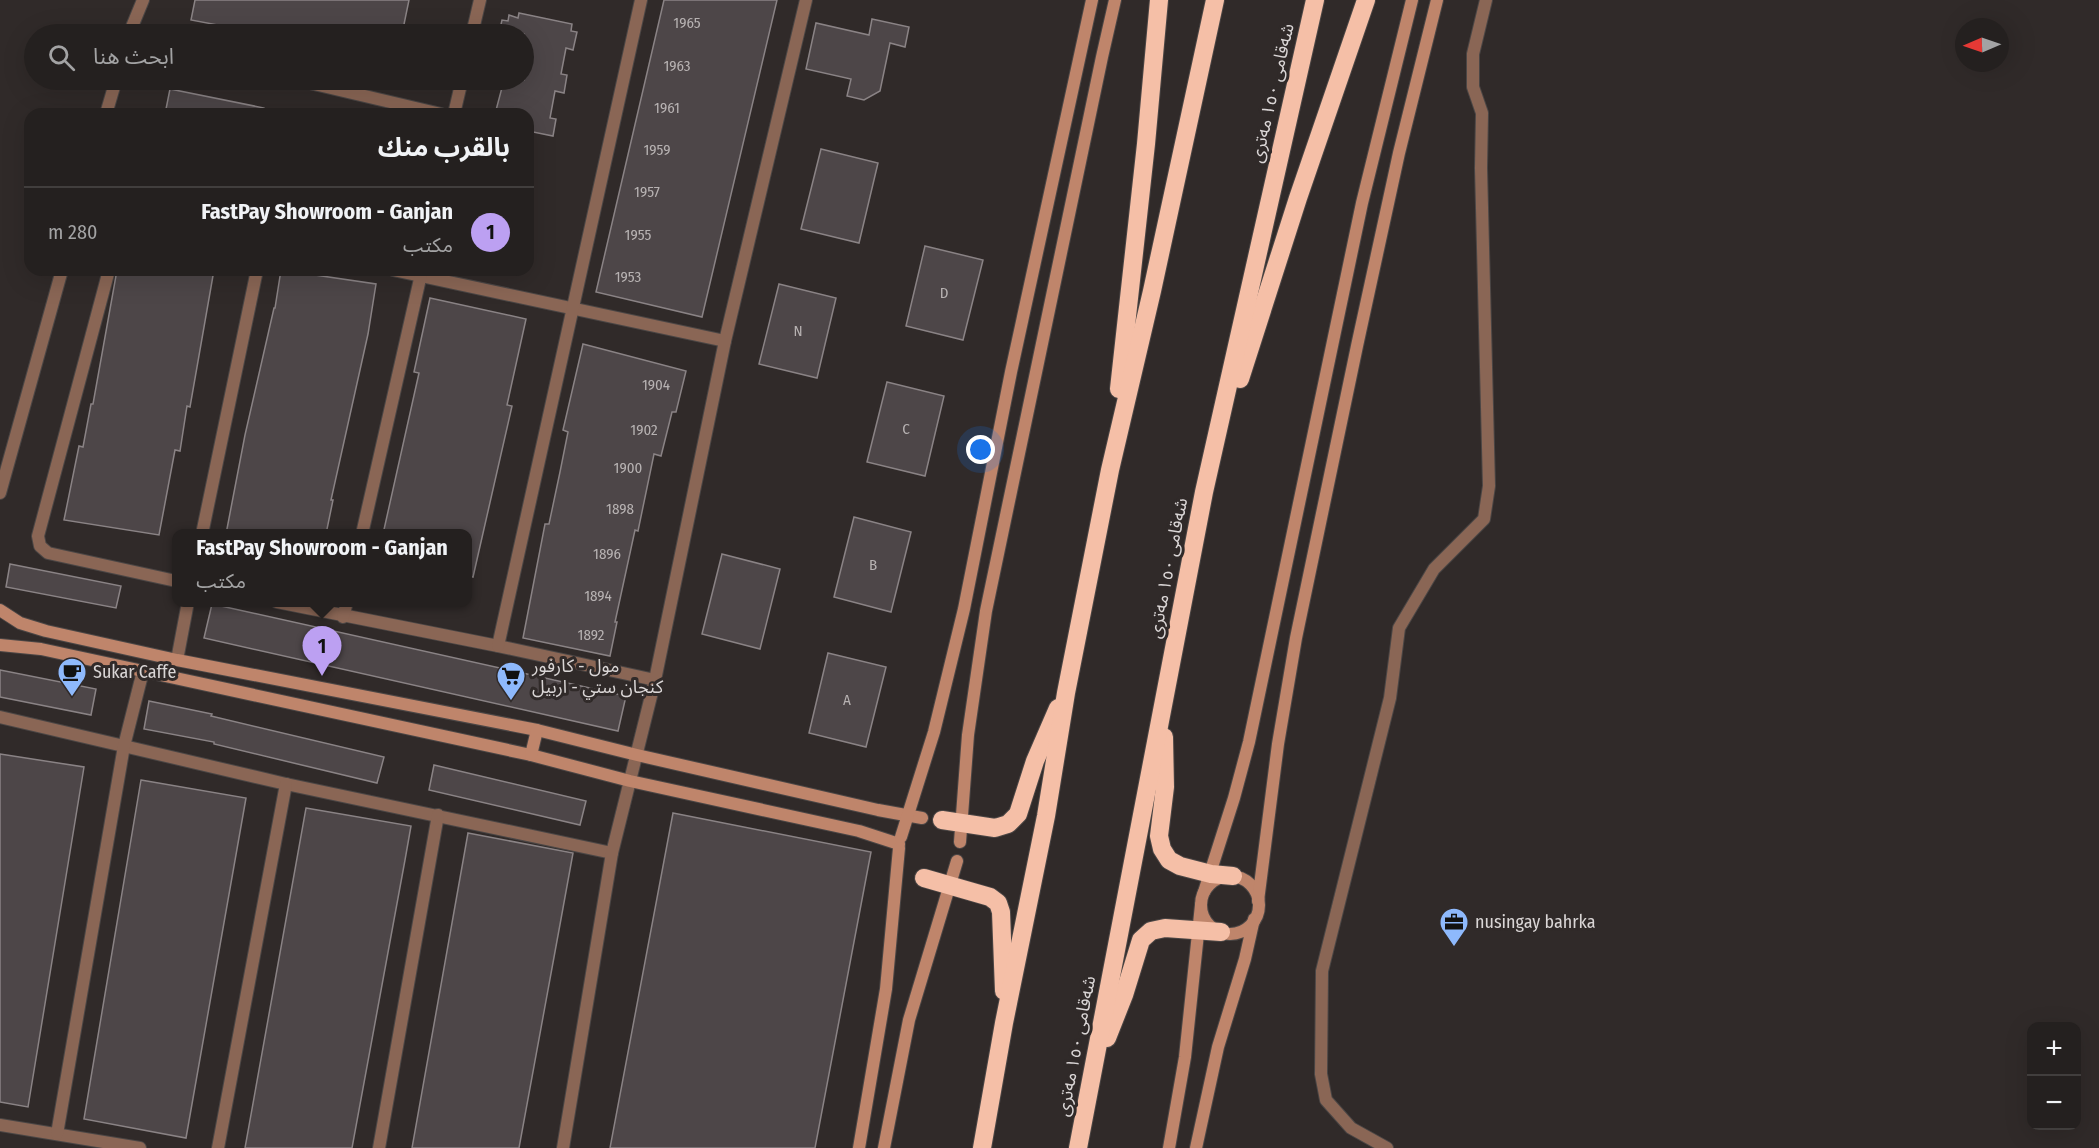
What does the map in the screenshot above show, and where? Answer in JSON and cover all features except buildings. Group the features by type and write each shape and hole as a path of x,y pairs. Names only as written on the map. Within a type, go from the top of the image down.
{"highway":[{"path":"1110,471 1146,144 1159,0"},
{"path":"982,1148 1046,816 1066,693 1110,471 1152,291 1215,0"},
{"name":"شەقامی ١٥٠ مەتری","path":"1078,1148 1204,492 1315,0"},
{"path":"1204,492 1298,198 1366,0"},
{"path":"959,823 995,828 1013,820 1018,814 1038,753 1066,693"},
{"path":"1161,714 1166,763 1159,836 1162,849 1174,864 1211,874 1233,876"},
{"path":"914,873 994,899 1001,912 1005,1023"},
{"path":"1094,1064 1116,1019 1141,940 1158,928 1221,932"}],"street":[{"path":"133,24 142,0"},
{"path":"474,24 480,0"},
{"path":"498,646 640,0"},
{"path":"562,1148 612,853 655,680 725,340 806,0"},
{"path":"859,1148 886,989 900,843 934,732 964,609 1014,361 1092,0"},
{"path":"960,842 950,825 959,823 966,816 962,801 969,724 986,611 1115,0"},
{"path":"1169,1148 1185,1058 1201,905 1249,742 1362,203 1412,0"},
{"path":"1201,905 1206,922 1221,932 1230,934 1248,927 1257,914 1278,744 1296,638 1399,153 1437,0"},
{"path":"1387,1148 1351,1128 1326,1100 1322,1074 1322,971 1390,698 1399,628 1434,569 1484,519 1489,486 1480,168 1482,112 1473,87 1473,54 1486,0"},
{"path":"108,108 113,90"},
{"path":"339,90 416,108"},
{"path":"455,108 460,90"},
{"path":"0,493 60,276"},
{"path":"107,276 38,536 40,546 48,553 172,579"},
{"path":"203,529 256,276"},
{"path":"363,529 420,276"},
{"path":"434,276 725,340"},
{"path":"177,660 187,607"},
{"path":"296,607 498,646 655,680"},
{"path":"343,617 345,607"},
{"path":"0,609 10,618 34,628 177,660 537,730 907,816 932,817 959,823"},
{"path":"0,645 41,649 531,755 630,782 859,831 900,843"},
{"path":"57,1134 124,746 144,671"},
{"path":"0,717 286,784 612,853"},
{"path":"531,755 537,730"},
{"path":"218,1148 286,784"},
{"path":"380,1148 438,815"},
{"path":"922,818 913,822 906,829 900,843 901,858 914,873 934,879 944,876 951,870 960,855 959,823"},
{"path":"945,903 959,887 957,861"},
{"path":"1204,892 1216,879 1233,876 1250,884 1256,892 1258,901"},
{"path":"884,1148 909,1020 945,903 959,887"},
{"path":"1196,1148 1218,1047 1245,959 1254,919"},
{"path":"0,1125 140,1148"}],"place":[{"name":"FastPay Showroom - Ganjan","path":"322,676"},
{"name":"Sukar Caffe","path":"72,698"},
{"name":"مول - كارفور كنجان ستي - اربيل","path":"511,702"},
{"name":"nusingay bahrka","path":"1454,948"}]}
